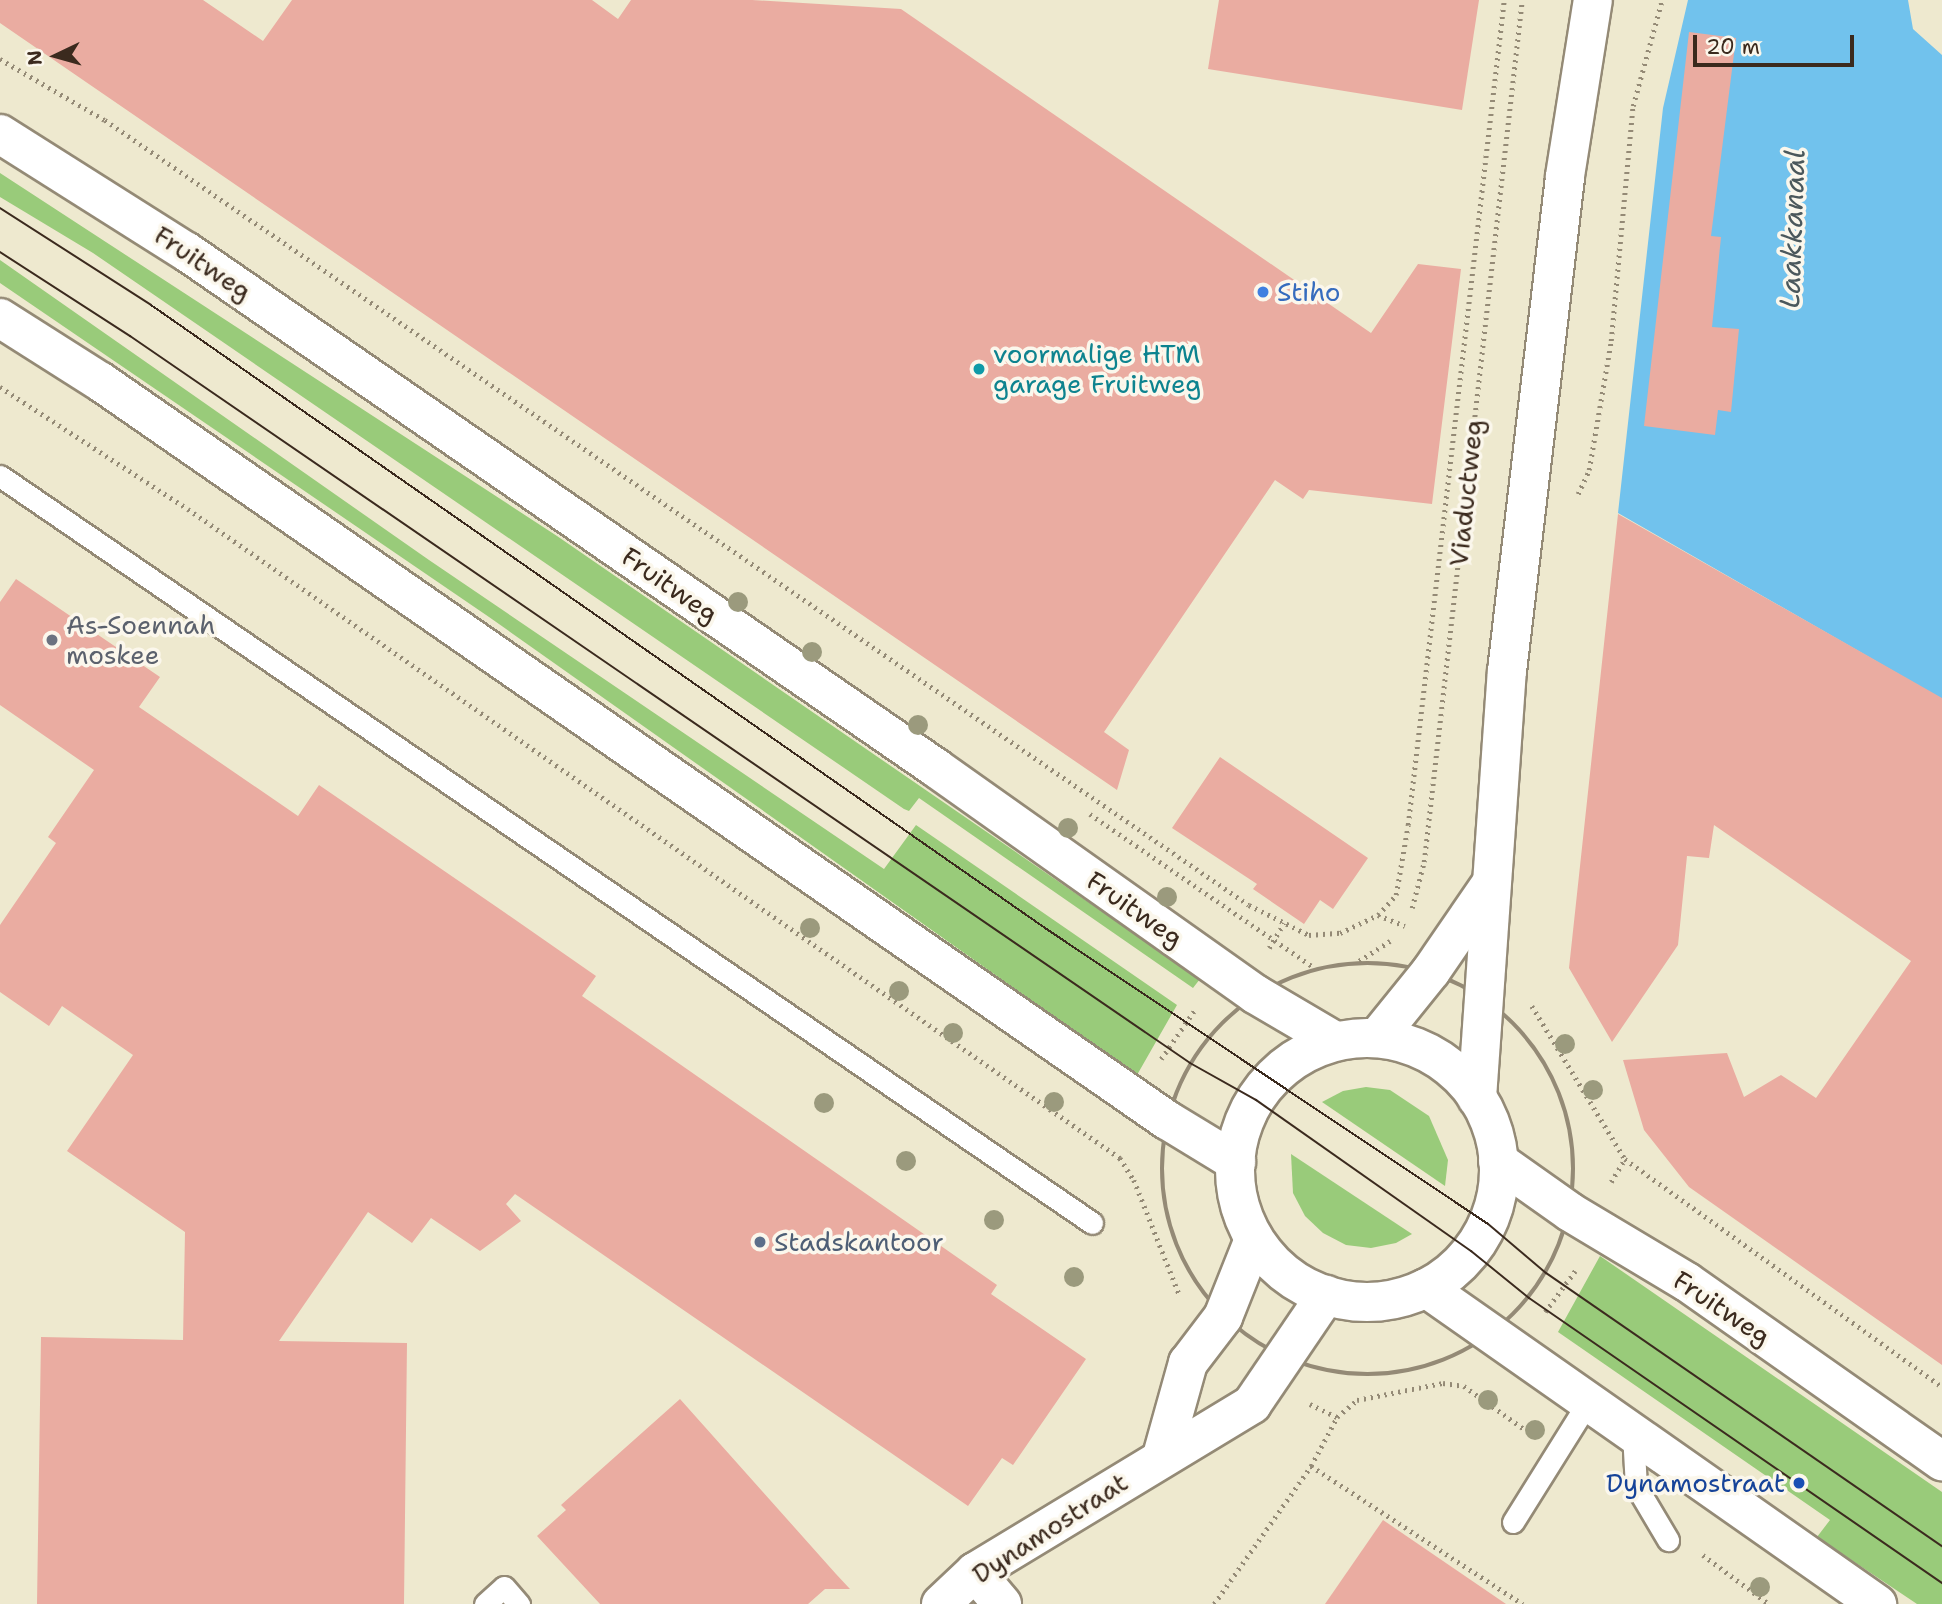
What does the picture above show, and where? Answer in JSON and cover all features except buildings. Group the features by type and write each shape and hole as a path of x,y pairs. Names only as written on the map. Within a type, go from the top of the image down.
{"street":[{"path":"1478,1098 1490,885 1507,671 1565,176 1593,0"},
{"name":"Fruitweg","path":"0,134 187,252 936,768 1243,986 1335,1041"},
{"path":"0,318 102,382 1157,1113 1236,1162"},
{"path":"1377,1038 1440,958 1490,885"},
{"path":"1377,1038 1434,1056 1478,1098 1496,1139 1498,1161 1494,1204 1480,1238 1458,1266 1426,1288 1377,1301 1326,1295 1285,1273 1254,1239 1236,1189 1236,1162 1245,1119 1264,1088 1291,1061 1335,1041 1377,1038"},
{"name":"Fruitweg","path":"1498,1161 1582,1219 1687,1282 1942,1461"},
{"path":"1162,1456 1188,1363 1216,1326 1254,1239"},
{"path":"1426,1288 1877,1604"},
{"name":"Dynamostraat","path":"941,1604 975,1572 1162,1456 1252,1404 1277,1371 1326,1295"},
{"path":"975,1572 1002,1604"}],"lane":[{"path":"0,476 1092,1223"},
{"path":"1513,1522 1588,1402"},
{"path":"1633,1433 1636,1486 1668,1540"},
{"path":"485,1604 504,1587 519,1604"}],"path":[{"path":"0,59 105,120 1249,905 1309,935 1340,933 1378,915 1396,895 1408,825 1504,0"},
{"name":"Viaductweg","path":"1359,961 1397,937 1417,900 1424,862 1522,0"},
{"path":"0,387 188,509 1120,1158 1135,1180 1185,1308 1216,1326 1252,1340 1277,1371 1338,1417"},
{"path":"1378,915 1403,925 1440,958 1486,984 1527,999 1570,1062 1625,1159 1942,1387"},
{"path":"1120,1158 1180,1081 1284,923"},
{"path":"1216,1326 1166,1213 1161,1173 1156,1069 1170,1045 1197,1006 1243,986 1315,968 1359,961 1440,958"},
{"path":"1277,1371 1317,1370 1384,1375 1503,1343 1565,1286 1582,1219 1574,1154 1556,1082 1537,1049 1486,984"},
{"path":"1470,1390 1582,1219 1625,1159"},
{"path":"1214,1604 1311,1466 1338,1417 1357,1400 1398,1389 1443,1382 1470,1390 1530,1433"},
{"path":"1311,1466 1523,1604"},
{"path":"1694,1549 1769,1604"}],"green space":[{"path":"0,173 557,536 1200,979 1193,988 919,798 909,811 904,809 93,253 0,197"},
{"path":"0,260 429,560 884,869 916,825 1177,1005 1137,1075 489,617 0,283"},
{"path":"1366,1087 1390,1090 1429,1116 1448,1160 1445,1186 1322,1102 1343,1091"},
{"path":"1291,1154 1412,1234 1396,1243 1371,1248 1346,1245 1323,1233 1305,1216 1293,1193"},
{"path":"1600,1256 1942,1492 1942,1604 1917,1604 1817,1537 1830,1520 1558,1332"}],"water":[{"name":"Laakkanaal","path":"1688,0 1908,0 1913,29 1942,55 1942,699 1618,513 1663,108"}],"tram line":[{"path":"0,208 151,305 1045,928 1488,1224 1546,1273 1942,1546"},
{"path":"0,252 130,336 1190,1063 1256,1100 1471,1251 1529,1298 1942,1583"}],"place":[{"name":"Stiho","path":"1263,292"},
{"name":"voormalige HTM garage Fruitweg","path":"979,369"},
{"name":"As-Soennah moskee","path":"52,640"},
{"name":"Stadskantoor","path":"760,1242"},
{"name":"Dynamostraat","path":"1799,1483"}]}
